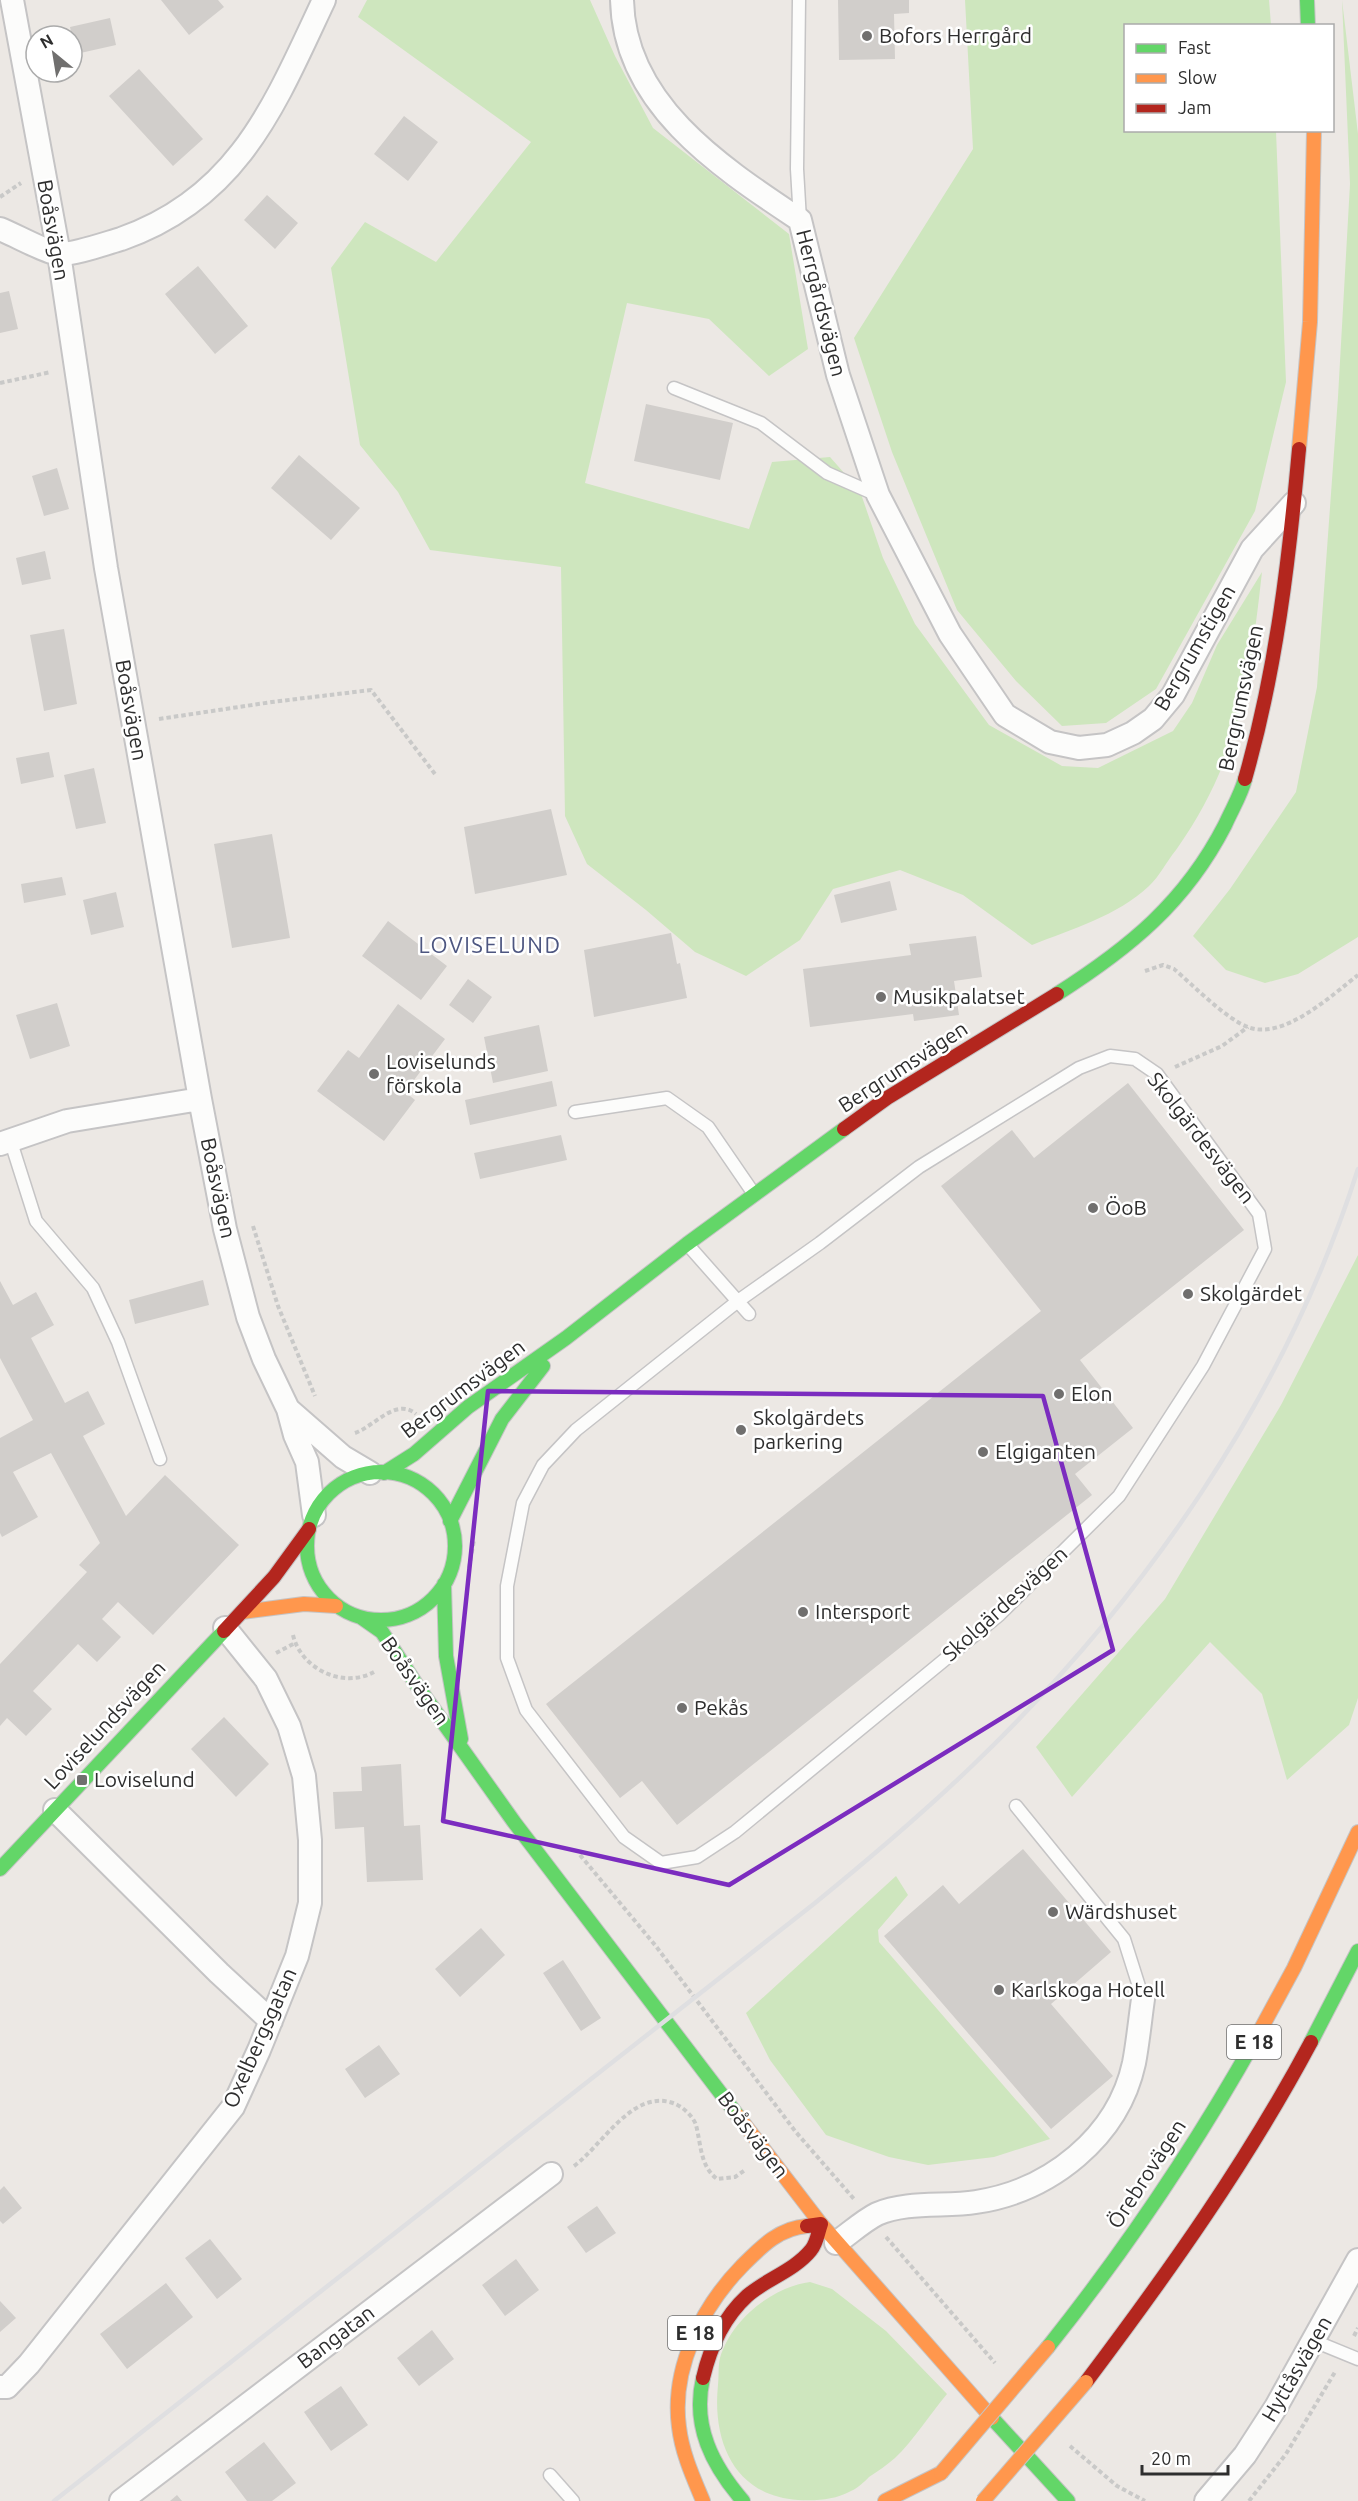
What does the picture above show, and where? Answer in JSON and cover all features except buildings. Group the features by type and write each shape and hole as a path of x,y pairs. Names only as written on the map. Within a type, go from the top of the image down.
{"main road":[{"path":"1307,0 1308,24"},
{"name":"Bergrumsvägen","path":"377,1473 414,1454 468,1407 566,1338 687,1244 887,1098 1108,961 1148,928 1185,888 1217,840 1242,790 1259,731 1275,655 1290,549 1310,322 1314,132"},
{"name":"Bergrumsvägen","path":"450,1521 502,1419 566,1338"},
{"path":"242,1612 304,1604 336,1606 362,1618 391,1620 413,1612 430,1601 444,1584 452,1564 454,1550 450,1521 444,1509 425,1487 399,1475 377,1473 354,1478 338,1486 321,1502 311,1522 307,1550 311,1571 321,1590 336,1606"},
{"name":"Loviselundsvägen","path":"0,1869 274,1577 311,1522"},
{"name":"Boåsvägen","path":"444,1584 446,1656 463,1749"},
{"name":"Boåsvägen","path":"362,1618 382,1632 418,1687 514,1822 836,2243 1068,2501"},
{"name":"Örebrovägen","path":"914,2501 941,2473 1048,2348 1095,2289 1162,2195 1235,2077 1308,1940 1358,1832"},
{"name":"E 18","path":"983,2501 1086,2382 1146,2304 1251,2146 1325,2018 1358,1951"},
{"name":"E 18","path":"703,2501 692,2477 678,2422 680,2380 694,2335 703,2316 723,2287 766,2244 790,2229 821,2224 812,2249 747,2297 713,2343 704,2370 701,2398 705,2441 717,2468 743,2501"},
{"name":"E 18","path":"885,2501 941,2473"}],"street":[{"name":"Boåsvägen","path":"12,0 58,254 106,568 225,1229 248,1317 264,1359 288,1409 295,1435 307,1462 311,1522"},
{"path":"0,229 58,254 105,244 150,229 202,196 225,173 264,121 287,80 324,0"},
{"name":"Herrgårdsvägen","path":"622,0 623,22 634,58 654,96 675,122 708,155 744,183 800,220 838,375 878,495"},
{"name":"Bergrumstigen","path":"878,495 950,634 1005,715 1050,742 1079,748 1107,745 1133,733 1154,719 1173,695 1252,549 1294,503"},
{"path":"5,1141 67,1121 200,1099"},
{"name":"Boåsvägen","path":"288,1409 344,1457 377,1473"},
{"name":"Oxelbergsgatan","path":"0,2387 7,2387 29,2364 233,2107 297,1956 309,1903 310,1840 304,1776 289,1725 266,1679 225,1628"},
{"path":"55,1810 219,1973 271,2021"},
{"path":"836,2243 878,2214 905,2207 978,2202 1015,2193 1046,2178 1078,2155 1101,2134 1116,2111 1134,2064 1143,2000"},
{"name":"Bangatan","path":"121,2501 551,2174"},
{"name":"Hyttåsvägen","path":"1206,2501 1245,2455 1276,2407 1358,2260"}],"lane":[{"path":"799,0 797,169 800,220"},
{"path":"674,388 761,423 827,473 878,495"},
{"name":"Skolgärdesvägen","path":"1110,1056 1135,1059 1157,1074 1259,1214 1265,1250 1203,1366 1119,1496 999,1615 735,1832 698,1857 661,1863 624,1837 526,1710 507,1658 507,1586 523,1503 543,1465 576,1430 738,1301 820,1243 920,1167 1079,1068 1110,1056"},
{"path":"575,1112 667,1098 708,1127 755,1194"},
{"path":"5,1141 36,1221 93,1288 118,1342 160,1459"},
{"path":"687,1244 750,1314"},
{"path":"1016,1806 1124,1939 1143,2000"},
{"path":"1314,2341 1358,2359"},
{"path":"550,2475 573,2501"}],"path":[{"path":"0,383 76,367"},
{"path":"158,719 371,690 435,774"},
{"path":"156,707 160,731"},
{"path":"1138,975 1163,965 1174,969 1233,1019 1248,1028 1276,1028 1309,1012 1358,975"},
{"path":"1157,1074 1222,1046 1248,1028"},
{"path":"252,1222 278,1306 315,1398"},
{"path":"351,1434 369,1427 396,1408 406,1407 419,1417"},
{"path":"469,1570 475,1533"},
{"path":"291,1625 298,1651 306,1660 332,1676 357,1679 377,1671"},
{"path":"579,1853 655,1945 795,2131 1001,2370"},
{"path":"551,2174 564,2172 577,2164 624,2116 652,2101 663,2099 680,2105 695,2121 705,2164 709,2173 717,2179 735,2177 768,2155 795,2131"},
{"path":"1249,2501 1286,2454 1358,2328"},
{"path":"1068,2443 1102,2475 1145,2501"}],"highlighted area":[{"path":"488,1391 1043,1396 1113,1650 729,1885 443,1821"}],"green space":[{"path":"367,0 590,0 615,56 653,128 789,234 808,349 769,376 709,319 627,303 585,483 749,529 772,462 830,457 860,491 883,558 915,624 989,725 1062,766 1098,768 1173,731 1192,703 1217,645 1262,572 1246,683 1228,750 1198,817 1160,874 1149,886 1123,906 1108,914 1032,945 963,895 900,870 833,889 800,940 746,976 695,952 587,864 565,816 561,567 430,550 398,492 360,445 331,268 365,222 436,262 531,142 358,17"},
{"path":"965,0 1269,0 1271,24 1124,24 1124,132 1276,132 1286,382 1255,511 1156,689 1106,723 1062,726 1016,681 957,610 892,452 854,338 973,149"},
{"path":"1342,0 1358,134 1358,937 1298,974 1265,983 1226,970 1193,936 1230,889 1296,792 1317,687 1338,397 1350,184"},
{"path":"1358,1255 1358,1698 1349,1725 1287,1780 1262,1694 1210,1642 1072,1797 1036,1747 1165,1599 1281,1405"},
{"path":"896,1876 908,1895 878,1930 879,1942 1050,2139 994,2157 928,2165 889,2157 826,2135 770,2060 746,2013"},
{"path":"810,2282 832,2289 886,2331 947,2394 902,2451 854,2490 832,2498 798,2500 776,2496 758,2488 743,2477 732,2462 719,2426 717,2406 719,2368 725,2344 743,2319 768,2298 796,2285"}],"railway":[{"path":"54,2501 815,1903 934,1801 1036,1702 1095,1635 1151,1564 1203,1491 1250,1414 1292,1335 1328,1253 1358,1169"}],"traffic: fast":[{"path":"1307,0 1308,24"},
{"path":"1057,994 1131,941 1173,901 1209,853 1225,825 1245,779"},
{"path":"384,1473 414,1454 468,1407 566,1338 687,1244 844,1129"},
{"path":"450,1521 502,1419 543,1366"},
{"path":"381,1472 409,1478 433,1494 449,1518 455,1546 449,1574 433,1598 409,1614 381,1620 353,1614 329,1598 313,1574 307,1546 313,1518 329,1494 353,1478 381,1472"},
{"path":"444,1584 446,1656 461,1739"},
{"path":"362,1618 382,1632 418,1687 514,1822 738,2116"},
{"path":"0,1869 224,1631"},
{"path":"1311,2042 1358,1951"},
{"path":"1048,2347 1105,2273 1158,2197 1209,2118 1256,2038"},
{"path":"703,2378 700,2412 707,2444 722,2473 743,2501"},
{"path":"992,2418 1068,2501"}],"traffic: slow":[{"path":"1299,449 1310,322 1314,132"},
{"path":"242,1612 304,1604 336,1606"},
{"path":"1256,2038 1294,1968 1358,1832"},
{"path":"738,2116 821,2224 992,2418"},
{"path":"703,2501 685,2456 679,2427 680,2383 692,2340 714,2300 749,2259 779,2235 788,2230 807,2226"},
{"path":"941,2473 1048,2347"},
{"path":"983,2501 1086,2382"},
{"path":"885,2501 941,2473"}],"traffic: jam":[{"path":"1245,779 1265,698 1280,616 1299,449"},
{"path":"844,1129 887,1098 1057,994"},
{"path":"224,1631 274,1577 309,1529"},
{"path":"1086,2382 1147,2300 1233,2174 1311,2042"},
{"path":"703,2378 709,2356 731,2314 747,2296 796,2264 813,2247 821,2224 807,2226"}],"place":[{"name":"Bofors Herrgård","path":"867,36"},
{"name":"Musikpalatset","path":"881,997"},
{"name":"Loviselunds förskola","path":"374,1074"},
{"name":"ÖoB","path":"1093,1208"},
{"name":"Skolgärdet","path":"1188,1294"},
{"name":"Elon","path":"1059,1394"},
{"name":"Skolgärdets parkering","path":"741,1430"},
{"name":"Elgiganten","path":"983,1452"},
{"name":"Intersport","path":"803,1612"},
{"name":"Pekås","path":"682,1708"},
{"name":"Loviselund","path":"82,1780"},
{"name":"Wärdshuset","path":"1053,1912"},
{"name":"Karlskoga Hotell","path":"999,1990"}],"district":[{"name":"LOVISELUND","path":"490,945"}]}
